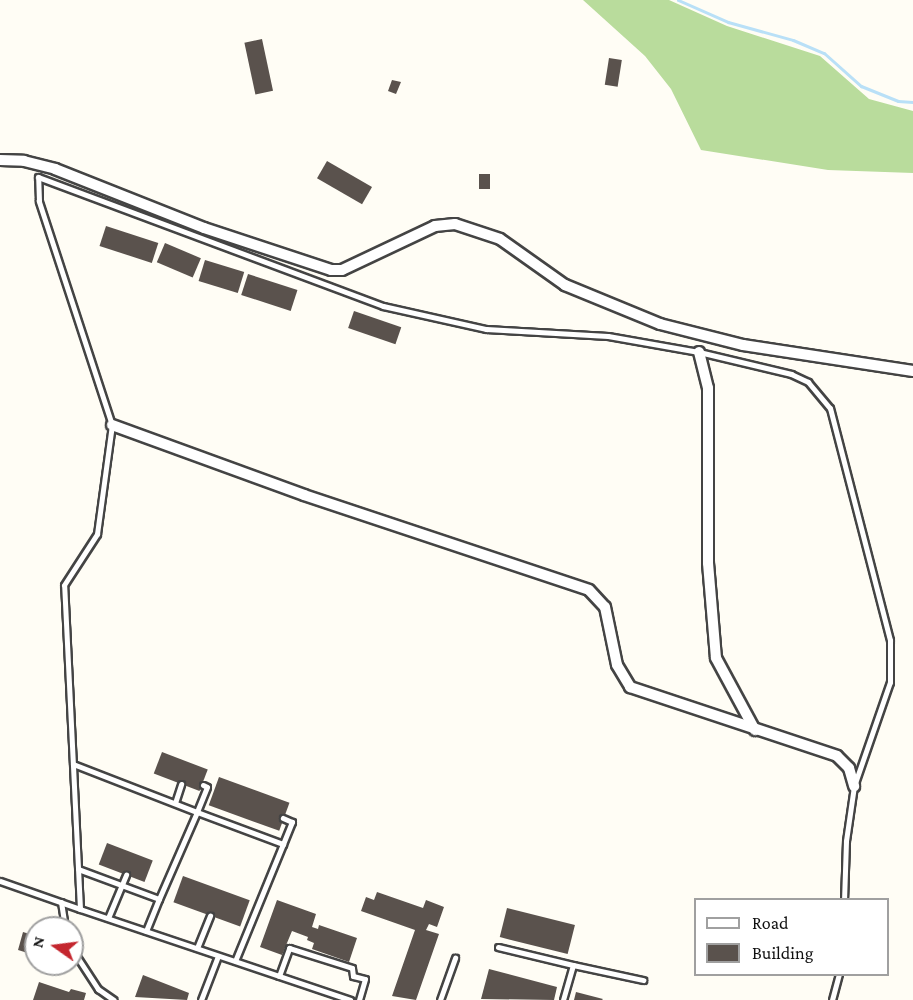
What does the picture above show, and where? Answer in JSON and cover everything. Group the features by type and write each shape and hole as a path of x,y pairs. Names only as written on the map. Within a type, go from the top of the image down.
{"street":[{"path":"0,160 24,161 55,169 204,228 331,270 342,270 435,226 455,224 500,239 565,285 669,326 742,345 913,371"},
{"path":"699,352 708,388 708,563 716,658 755,730"},
{"path":"112,425 304,495 589,590 605,607 617,665 630,687 837,756 849,768 854,786"}],"lane":[{"path":"80,909 64,585 97,534 112,425 39,201 38,177 383,306 486,329 608,336 699,352 791,374 808,382 830,408 890,640 890,682 854,786 846,842 844,898"},
{"path":"73,764 283,844"},
{"path":"175,804 181,784"},
{"path":"146,931 207,787 203,785"},
{"path":"235,961 292,822 283,818"},
{"path":"78,868 159,899"},
{"path":"108,918 126,875"},
{"path":"0,881 350,1000"},
{"path":"61,902 63,916"},
{"path":"197,948 210,916"},
{"path":"498,947 643,980"},
{"path":"279,976 290,948 352,968 353,976 365,980 359,1000"},
{"path":"201,1000 218,956"},
{"path":"441,1000 455,958"},
{"path":"563,1000 573,964"},
{"path":"84,968 98,989 114,1000"},
{"path":"832,1000 839,976"}],"green space":[{"path":"583,0 669,0 727,26 820,56 869,99 913,111 913,173 828,170 701,150 671,89 645,56"}],"building":[{"path":"262,39 273,91 255,95 244,43"},
{"path":"609,58 622,60 618,87 605,85"},
{"path":"392,80 401,82 396,94 388,91"},
{"path":"327,161 372,187 362,204 317,178"},
{"path":"479,174 490,174 490,189 479,189"},
{"path":"106,226 158,243 152,263 100,246"},
{"path":"165,243 201,258 193,278 157,262"},
{"path":"205,260 244,272 238,293 199,281"},
{"path":"248,274 297,290 291,311 241,295"},
{"path":"354,311 401,327 395,344 348,328"},
{"path":"162,752 208,770 200,791 154,773"},
{"path":"219,777 289,803 279,831 209,805"},
{"path":"107,843 153,861 145,882 99,864"},
{"path":"183,876 250,900 240,927 173,902"},
{"path":"377,892 423,908 426,900 444,907 437,927 429,924 426,930 439,934 416,1000 392,996 415,930 361,911 366,897 374,900"},
{"path":"277,900 316,914 312,927 318,929 319,925 357,938 349,962 312,949 314,943 307,940 308,937 292,931 282,955 260,947"},
{"path":"507,908 575,925 568,954 500,937"},
{"path":"23,932 24,932 24,952 18,950"},
{"path":"489,969 557,987 554,1000 481,999"},
{"path":"143,975 189,993 187,1000 135,997"},
{"path":"39,982 69,992 71,989 86,993 84,1000 33,1000"},
{"path":"576,992 603,999 574,1000"}],"waterway":[{"path":"678,0 728,22 793,40 824,53 861,86 898,101 913,102"}]}
